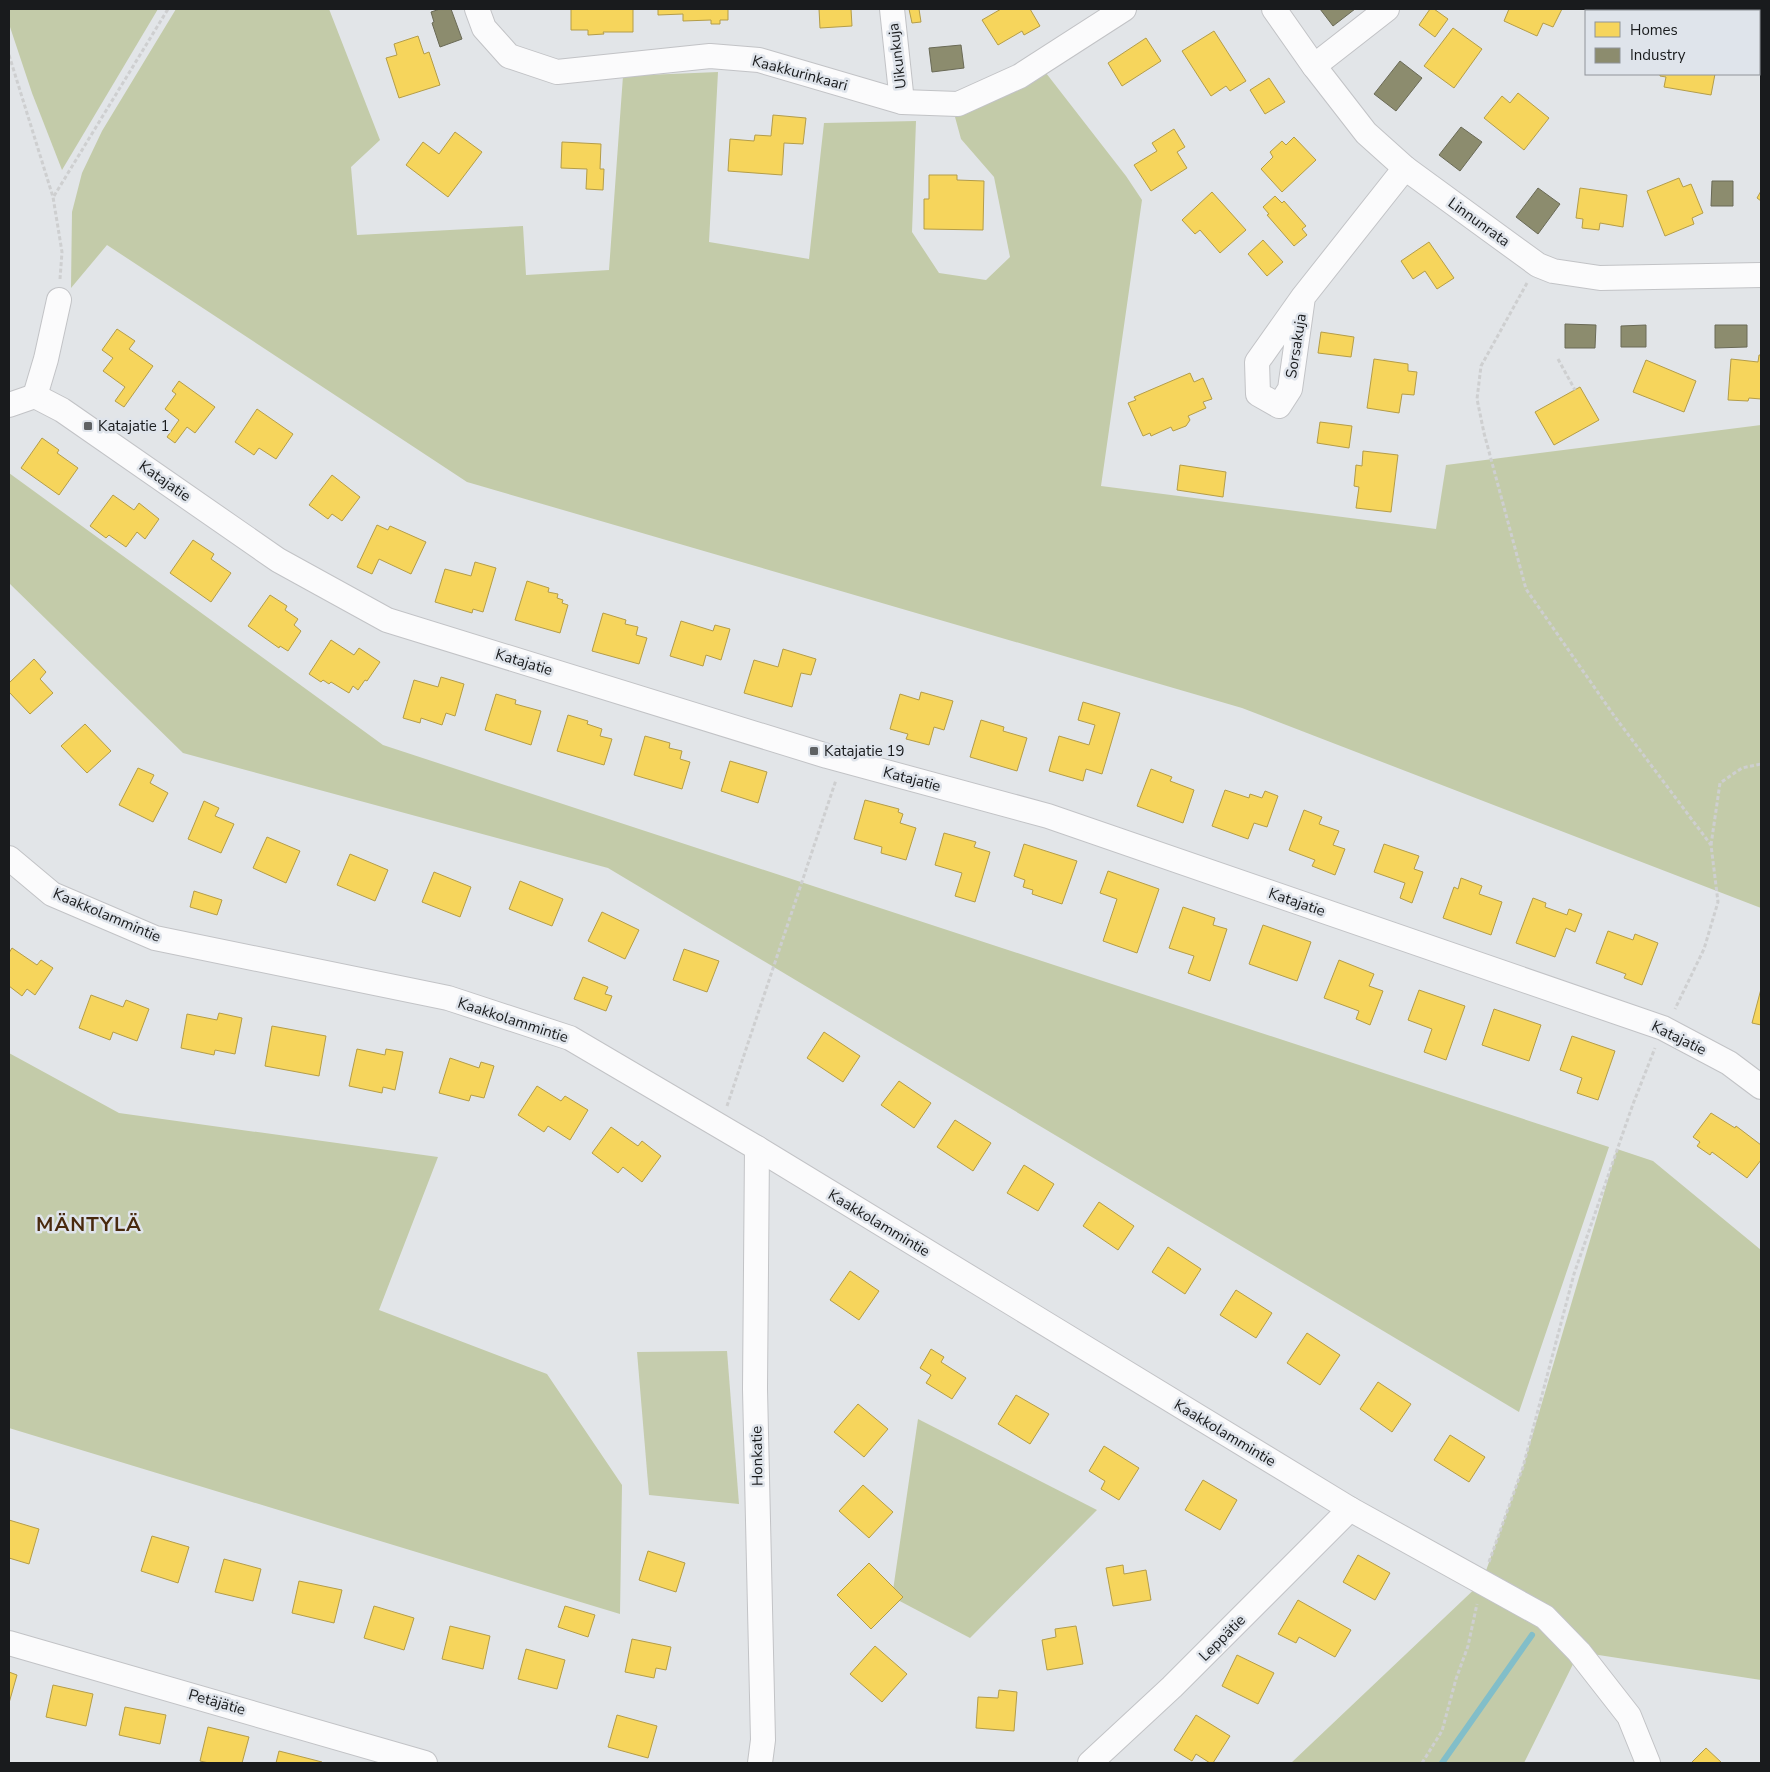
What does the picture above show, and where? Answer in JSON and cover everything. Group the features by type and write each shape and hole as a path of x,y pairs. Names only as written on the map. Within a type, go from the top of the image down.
{"street":[{"name":"Kaakkurinkaari","path":"477,9 484,28 508,56 557,72 710,56 759,60 902,102 958,104 1020,76 1124,9"},
{"name":"Uikunkuja","path":"892,9 902,102"},
{"name":"Linnunrata","path":"1274,9 1314,66 1366,133 1405,168 1538,265 1553,271 1600,278 1761,275"},
{"path":"1314,66 1386,9"},
{"name":"Sorsakuja","path":"1304,297 1405,168"},
{"path":"9,405 35,396 59,300"},
{"name":"Katajatie","path":"35,396 62,410 278,560 387,620 843,761 1048,816 1663,1028 1729,1063 1761,1086"},
{"name":"Kaakkolammintie","path":"9,858 52,894 155,938 448,998 570,1038 720,1128 757,1148 1350,1509 1545,1617 1579,1652 1629,1716 1648,1763"},
{"name":"Honkatie","path":"757,1148 755,1389 763,1740 760,1763"},
{"name":"Leppätie","path":"1090,1763 1172,1687 1350,1509"},
{"name":"Petäjätie","path":"9,1642 425,1763"}],"path":[{"path":"53,197 168,9"},
{"path":"9,55 53,197 62,252 59,300"},
{"path":"1530,278 1481,366 1477,399 1484,433 1526,588 1614,717 1711,845"},
{"path":"1558,359 1575,390"},
{"path":"720,1128 843,761"},
{"path":"1422,1763 1442,1731 1456,1679 1468,1646 1482,1582 1523,1467 1574,1274 1633,1104 1663,1028 1704,949 1718,902 1711,845 1720,783 1742,768 1761,764"}],"green space":[{"path":"9,9 158,9 62,170 32,93 9,24"},
{"path":"176,9 329,9 380,140 351,167 357,235 523,226 526,275 609,270 623,76 718,72 709,242 809,259 824,123 916,121 912,232 939,273 986,280 1010,257 994,177 961,139 955,117 1046,73 1126,176 1142,200 1101,486 1436,529 1446,465 1761,425 1761,908 1242,708 467,482 107,245 71,288 72,212 82,173 102,131"},
{"path":"9,473 383,745 1609,1147 1519,1412 608,868 183,753 9,583"},
{"path":"9,1053 119,1113 438,1157 379,1310 547,1374 622,1485 620,1614 9,1428"},
{"path":"1617,1149 1653,1161 1761,1250 1761,1680 1579,1652 1524,1763 1291,1763 1482,1582 1523,1467"},
{"path":"727,1351 739,1504 649,1495 637,1352"},
{"path":"918,1419 1097,1510 970,1638 892,1597"}],"building: Homes":[{"path":"571,9 633,9 633,32 603,32 604,34 588,35 588,30 571,30"},
{"path":"658,9 728,9 728,20 720,20 720,24 711,24 711,20 683,21 683,14 658,15"},
{"path":"819,9 851,9 852,26 820,28"},
{"path":"909,9 919,9 921,22 912,23"},
{"path":"1001,9 1030,9 1040,26 1024,35 1022,31 998,45 982,20"},
{"path":"1430,9 1434,9 1448,19 1435,37 1419,25"},
{"path":"1509,9 1562,9 1553,27 1543,23 1537,36 1504,21"},
{"path":"1640,9 1643,10 1596,10"},
{"path":"1453,28 1482,49 1454,88 1424,66"},
{"path":"1214,31 1246,81 1230,91 1226,86 1211,96 1182,51"},
{"path":"418,36 424,54 429,52 440,85 399,98 386,58 397,55 394,44"},
{"path":"1146,38 1161,61 1122,86 1108,63"},
{"path":"1715,75 1711,95 1664,87 1666,77 1660,76"},
{"path":"1269,78 1285,102 1265,114 1250,90"},
{"path":"1518,93 1549,118 1524,150 1484,118 1502,96 1510,103"},
{"path":"773,115 806,118 803,144 784,143 782,175 728,171 730,139 754,141 755,135 771,136"},
{"path":"1174,129 1185,147 1177,152 1187,168 1151,191 1134,165 1157,151 1152,143"},
{"path":"455,132 482,152 448,197 406,165 423,142 439,154"},
{"path":"1294,137 1316,160 1282,192 1261,169 1273,157 1270,152 1282,141 1286,145"},
{"path":"562,142 601,144 600,169 604,169 603,190 586,189 587,169 561,168"},
{"path":"929,175 957,175 957,180 984,181 983,230 924,229 924,199 929,199"},
{"path":"1679,178 1683,187 1691,184 1703,213 1692,218 1694,224 1665,236 1647,191"},
{"path":"1580,188 1627,195 1623,227 1600,223 1599,230 1582,228 1583,219 1576,218"},
{"path":"1761,191 1761,201 1757,198"},
{"path":"1212,192 1246,230 1220,253 1200,230 1195,234 1182,220"},
{"path":"1275,196 1282,203 1284,201 1306,226 1302,229 1307,235 1294,246 1267,215 1269,214 1263,207"},
{"path":"1263,240 1283,262 1267,276 1248,254"},
{"path":"1429,242 1454,278 1437,289 1425,271 1413,279 1401,261"},
{"path":"117,329 135,341 129,349 153,366 124,407 115,401 125,387 103,371 113,358 102,350"},
{"path":"1321,332 1354,337 1351,357 1318,353"},
{"path":"1759,355 1761,355 1761,399 1749,398 1748,401 1728,400 1731,359 1758,362"},
{"path":"1374,359 1408,364 1408,371 1417,372 1414,395 1402,394 1399,413 1367,408"},
{"path":"1646,360 1696,381 1684,412 1633,392"},
{"path":"1190,373 1194,382 1203,378 1212,399 1203,402 1206,408 1188,416 1190,420 1186,426 1173,431 1171,427 1151,436 1150,433 1143,436 1128,403 1136,400 1134,397"},
{"path":"179,381 215,407 195,433 187,427 175,443 167,437 179,420 165,409 176,394 172,391"},
{"path":"1580,387 1599,420 1554,445 1535,412"},
{"path":"257,409 293,434 276,459 259,448 254,455 235,442"},
{"path":"1320,422 1352,426 1349,448 1317,443"},
{"path":"42,438 59,450 57,453 78,468 59,495 21,468"},
{"path":"1363,451 1398,455 1391,512 1356,508 1359,487 1354,486 1356,465 1362,466"},
{"path":"1180,465 1226,472 1223,497 1177,490"},
{"path":"332,475 360,497 342,521 332,514 328,519 309,505"},
{"path":"113,495 134,510 139,503 159,519 145,539 137,532 126,547 109,535 106,538 90,526"},
{"path":"377,525 388,530 390,526 426,542 411,574 379,559 372,574 357,567"},
{"path":"193,540 214,554 211,559 231,573 211,602 170,573"},
{"path":"475,562 496,568 483,612 473,609 472,613 435,602 445,569 471,576"},
{"path":"527,581 549,588 548,592 558,594 557,598 563,600 562,603 568,605 560,633 515,620"},
{"path":"270,595 287,606 285,610 298,619 294,625 301,631 288,651 280,646 279,648 248,626"},
{"path":"603,613 626,620 625,624 638,627 636,635 647,638 639,664 592,651"},
{"path":"681,621 713,631 715,625 730,629 721,660 706,655 703,666 670,656"},
{"path":"331,640 354,655 359,648 380,662 367,681 365,680 358,690 353,686 349,693 331,682 329,684 323,680 321,682 309,674"},
{"path":"783,649 816,659 811,675 801,673 792,707 744,693 754,660 778,667"},
{"path":"34,659 46,672 40,679 53,693 30,714 9,692 9,683"},
{"path":"441,677 464,684 455,716 446,713 442,725 421,718 420,723 403,718 414,680 438,687"},
{"path":"921,692 953,701 944,730 934,727 929,745 906,739 908,734 890,729 900,694 919,700"},
{"path":"496,694 516,700 515,704 541,711 531,745 485,730"},
{"path":"1083,702 1120,713 1102,774 1086,769 1083,781 1049,771 1059,736 1089,745 1095,725 1078,720"},
{"path":"568,715 588,721 587,724 602,729 600,736 612,739 604,765 557,751"},
{"path":"981,720 1004,727 1003,731 1027,738 1017,771 970,757"},
{"path":"85,724 111,751 87,773 61,746"},
{"path":"645,736 670,743 669,748 682,751 680,759 690,762 682,789 634,775"},
{"path":"730,761 767,772 758,803 721,791"},
{"path":"138,768 154,775 150,783 168,793 153,822 119,805"},
{"path":"1151,769 1172,777 1170,781 1194,790 1183,823 1137,806"},
{"path":"1225,790 1249,798 1250,794 1262,798 1265,791 1278,796 1267,827 1254,823 1248,839 1212,826"},
{"path":"865,800 899,809 898,812 903,814 900,823 916,828 906,860 881,853 882,847 854,839"},
{"path":"204,801 219,808 215,816 234,824 221,853 188,839"},
{"path":"1304,810 1322,817 1319,824 1339,831 1333,845 1345,849 1335,875 1312,866 1315,860 1289,850"},
{"path":"944,833 976,842 974,847 990,852 975,902 955,896 962,873 935,865"},
{"path":"267,837 300,851 286,883 253,868"},
{"path":"1024,844 1077,861 1062,904 1032,894 1033,890 1023,887 1025,880 1014,876"},
{"path":"1384,844 1419,856 1414,869 1423,872 1412,903 1400,898 1405,883 1374,872"},
{"path":"350,854 388,870 375,901 337,885"},
{"path":"1108,871 1159,889 1137,953 1103,941 1117,899 1100,893"},
{"path":"434,872 471,887 460,917 422,902"},
{"path":"1461,878 1482,886 1479,894 1502,902 1491,935 1443,918 1454,887 1458,889"},
{"path":"520,881 563,899 552,926 509,909"},
{"path":"194,891 222,900 217,915 190,907"},
{"path":"1533,898 1546,903 1545,907 1567,915 1569,909 1582,914 1575,932 1566,928 1555,957 1516,943"},
{"path":"1183,907 1215,918 1213,925 1227,929 1210,981 1188,973 1194,956 1169,948"},
{"path":"602,912 639,930 625,959 588,941"},
{"path":"1263,925 1311,942 1297,981 1249,964"},
{"path":"1608,931 1633,940 1635,934 1658,943 1642,985 1624,978 1626,974 1596,963"},
{"path":"12,948 37,965 41,960 53,968 35,995 27,989 22,996 9,986 9,953"},
{"path":"684,949 719,961 707,992 673,980"},
{"path":"1339,960 1374,974 1369,986 1383,991 1370,1025 1356,1019 1359,1011 1324,998"},
{"path":"583,977 608,987 605,994 612,996 606,1011 574,999"},
{"path":"1761,989 1761,1025 1752,1023"},
{"path":"1419,990 1465,1006 1446,1060 1424,1052 1432,1029 1408,1020"},
{"path":"91,995 123,1007 126,1000 149,1009 137,1041 113,1032 110,1040 79,1028"},
{"path":"1494,1009 1541,1025 1529,1061 1482,1045"},
{"path":"219,1013 242,1018 235,1054 215,1050 214,1055 181,1048 187,1014 217,1020"},
{"path":"272,1026 326,1036 319,1076 265,1066"},
{"path":"824,1032 860,1056 843,1082 807,1058"},
{"path":"1572,1036 1615,1051 1598,1100 1577,1093 1582,1078 1560,1070"},
{"path":"357,1049 385,1055 386,1049 403,1052 395,1090 383,1087 382,1093 349,1086"},
{"path":"450,1058 479,1068 481,1062 494,1066 484,1098 471,1095 469,1101 439,1093"},
{"path":"899,1081 931,1103 914,1128 881,1105"},
{"path":"537,1086 561,1101 565,1096 588,1110 570,1140 548,1126 544,1132 518,1115"},
{"path":"1711,1113 1735,1128 1736,1126 1761,1145 1761,1160 1747,1178 1712,1152 1710,1155 1697,1146 1700,1142 1693,1137"},
{"path":"955,1120 991,1143 973,1171 937,1147"},
{"path":"611,1127 638,1146 642,1141 661,1156 642,1182 623,1167 618,1173 592,1153"},
{"path":"1024,1165 1054,1184 1038,1211 1007,1193"},
{"path":"1099,1202 1134,1226 1118,1250 1083,1226"},
{"path":"1168,1247 1201,1269 1185,1294 1152,1272"},
{"path":"850,1271 879,1291 859,1320 830,1300"},
{"path":"1236,1290 1272,1313 1256,1338 1220,1315"},
{"path":"1307,1333 1340,1355 1320,1385 1287,1363"},
{"path":"931,1349 944,1357 941,1362 966,1378 952,1399 926,1383 931,1375 920,1368"},
{"path":"1378,1382 1411,1404 1392,1432 1360,1409"},
{"path":"1016,1395 1049,1414 1030,1444 998,1424"},
{"path":"858,1404 888,1429 864,1457 834,1432"},
{"path":"1450,1435 1485,1457 1469,1482 1434,1460"},
{"path":"1104,1446 1139,1468 1119,1500 1101,1489 1105,1481 1089,1471"},
{"path":"1203,1480 1237,1500 1220,1530 1185,1510"},
{"path":"863,1485 893,1512 869,1538 839,1511"},
{"path":"9,1520 39,1529 29,1564 9,1558"},
{"path":"152,1536 189,1547 178,1583 141,1571"},
{"path":"648,1551 685,1563 676,1592 639,1580"},
{"path":"1358,1555 1390,1573 1375,1600 1343,1582"},
{"path":"224,1559 261,1569 253,1601 215,1592"},
{"path":"869,1563 903,1597 871,1629 837,1595"},
{"path":"1123,1565 1124,1574 1146,1570 1151,1600 1113,1606 1106,1568"},
{"path":"299,1581 342,1590 334,1623 292,1613"},
{"path":"1298,1600 1351,1630 1335,1657 1299,1637 1296,1643 1278,1634"},
{"path":"374,1606 414,1618 404,1650 364,1638"},
{"path":"565,1606 595,1615 588,1637 558,1627"},
{"path":"450,1626 490,1636 483,1669 442,1659"},
{"path":"1076,1626 1083,1664 1047,1670 1042,1640 1056,1637 1055,1629"},
{"path":"632,1639 671,1647 666,1670 656,1668 654,1678 625,1672"},
{"path":"875,1646 907,1674 882,1702 850,1674"},
{"path":"526,1649 565,1660 557,1689 518,1679"},
{"path":"1237,1655 1274,1673 1258,1704 1222,1686"},
{"path":"9,1672 17,1675 9,1703"},
{"path":"53,1685 93,1694 86,1726 46,1717"},
{"path":"999,1690 1017,1692 1014,1731 976,1728 978,1697 998,1698"},
{"path":"125,1707 166,1715 160,1744 119,1735"},
{"path":"617,1715 657,1726 648,1758 608,1747"},
{"path":"1196,1715 1230,1736 1213,1763 1196,1754 1192,1761 1174,1750"},
{"path":"208,1727 249,1737 242,1763 209,1763 200,1761"},
{"path":"1706,1748 1722,1763 1691,1763"},
{"path":"279,1751 322,1762 322,1763 276,1763"}],"building: Industry":[{"path":"440,9 451,9 462,39 440,47 432,23 434,22 431,12"},
{"path":"1320,9 1355,9 1333,26"},
{"path":"961,45 964,68 932,72 929,48"},
{"path":"1400,61 1422,78 1396,111 1374,94"},
{"path":"1461,127 1482,142 1460,171 1439,155"},
{"path":"1712,181 1733,181 1733,206 1711,206"},
{"path":"1538,188 1560,204 1538,234 1516,217"},
{"path":"1565,324 1596,325 1595,348 1565,348"},
{"path":"1646,325 1646,347 1621,347 1621,326"},
{"path":"1715,325 1747,325 1747,347 1715,348"}],"waterway":[{"path":"1442,1763 1532,1635"}],"place":[{"name":"Katajatie 1","path":"88,426"},
{"name":"Katajatie 19","path":"814,751"}],"district":[{"name":"MÄNTYLÄ","path":"89,1224"}]}
